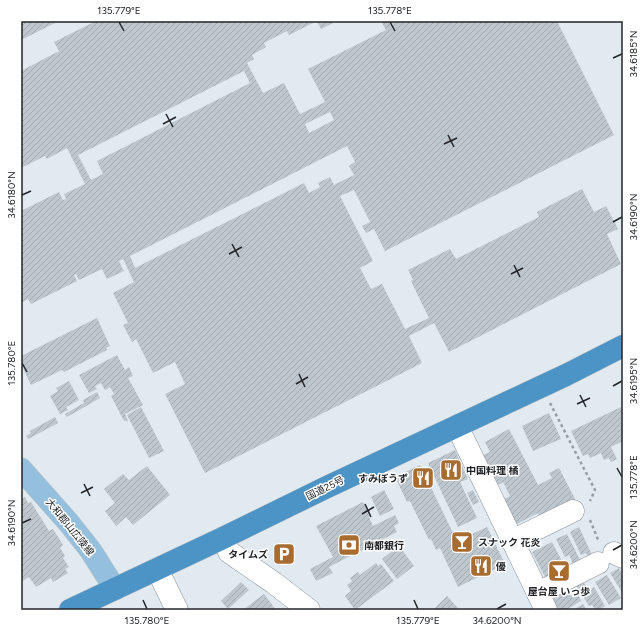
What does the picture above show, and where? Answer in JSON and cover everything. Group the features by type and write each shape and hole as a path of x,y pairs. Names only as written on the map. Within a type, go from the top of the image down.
{"highway":[{"name":"国道25号","path":"70,610 542,386 623,346"}],"main road":[{"name":"大和郡山広陵線","path":"21,469 69,523 91,551 115,589"}],"street":[{"path":"457,426 542,602 612,558"},
{"path":"512,541 584,510"},
{"path":"223,538 229,552 274,583 309,610"},
{"path":"157,569 177,610"}],"path":[{"path":"542,386 595,490 584,510 601,548 612,558"}],"building":[{"path":"21,21 59,21 21,40"},
{"path":"96,21 317,21 289,35 287,31 264,43 266,47 252,55 254,59 247,63 263,93 284,83 300,114 325,102 308,69 386,30 381,21 557,21 614,135 385,251 374,229 366,233 362,226 370,222 354,190 340,196 373,261 360,268 371,289 382,284 405,329 429,318 411,281 413,280 408,270 450,249 456,259 539,217 537,212 582,189 594,212 606,206 618,229 607,234 621,264 449,352 434,323 409,336 422,363 205,473 165,394 185,384 175,362 153,373 136,339 132,342 123,325 128,323 113,293 134,282 123,259 119,261 124,271 107,279 102,269 79,280 76,274 74,275 77,281 31,304 28,299 21,303 21,211 59,192 63,200 66,199 64,194 85,184 67,148 47,159 45,156 21,168 21,71 59,51 54,42","holes":["244,71 250,83 97,161 103,174 91,180 78,155","330,112 334,120 309,133 305,124","347,146 355,162 349,166 354,175 334,185 330,177 318,183 320,187 309,193 304,183 135,268 130,256"]},
{"path":"317,21 337,21 321,29"},
{"path":"97,318 110,346 106,348 107,350 64,372 62,370 31,385 21,364 21,356"},
{"path":"117,355 125,370 129,367 133,376 128,378 143,405 125,414 128,421 127,422 126,420 124,421 111,396 114,394 110,387 105,390 101,383 95,386 97,389 89,393 79,375"},
{"path":"69,381 79,400 66,407 68,410 60,414 50,396 58,391 56,388"},
{"path":"97,392 100,398 67,417 65,414 84,403 83,400"},
{"path":"141,407 164,451 149,458 127,415"},
{"path":"621,407 623,410 623,441 611,447 617,459 611,462 609,458 604,460 601,453 590,458 588,454 583,456 571,431"},
{"path":"549,413 561,439 533,451 522,426"},
{"path":"55,417 58,423 28,439 26,436 31,433 30,431"},
{"path":"509,429 538,485 552,478 549,473 559,468 576,501 553,512 541,521 538,513 517,524 504,499 510,496 503,482 498,485 483,455 490,452 485,442"},
{"path":"455,450 468,479 460,482 477,518 458,527 428,463"},
{"path":"420,465 457,541 487,527 505,564 458,587 440,548 436,550 431,539 429,540 410,501 407,502 395,477"},
{"path":"147,466 170,495 133,525 126,517 116,526 105,511 115,503 104,489 123,474 129,480"},
{"path":"384,490 394,509 380,516 371,497"},
{"path":"473,490 479,502 473,505 467,493"},
{"path":"25,497 28,503 31,502 49,531 53,529 63,545 60,548 65,556 63,558 69,567 65,569 68,573 53,582 51,578 36,587 29,577 23,581 21,578 21,500"},
{"name":"南都銀行","path":"363,502 373,526 395,515 399,523 394,526 397,532 329,567 333,573 316,581 310,569 333,557 316,526"},
{"path":"579,527 592,555 588,556 586,553 581,555 570,532"},
{"path":"567,534 581,562 574,566 569,555 565,557 556,539"},
{"path":"552,542 567,571 547,581 532,552"},
{"path":"399,546 414,566 397,579 382,559"},
{"path":"376,563 378,566 381,564 394,581 355,610 345,596 351,591 347,585 352,581 350,578 358,572 360,575"},
{"path":"619,568 623,575 623,594 610,573"},
{"path":"607,575 621,598 609,605 595,582"},
{"path":"583,581 589,591 594,587 605,606 599,610 596,610 592,605 589,606 576,585"},
{"path":"241,582 249,590 228,609 221,601"},
{"path":"567,589 573,598 578,594 581,601 566,610 554,610 551,605 555,603 553,599"},
{"path":"264,594 276,610 243,610"},
{"path":"447,596 458,608 456,610 433,610"},
{"path":"583,604 587,610 573,610"}],"place":[{"name":"中国料理 橘","path":"451,470"},
{"name":"すみぼうず","path":"423,478"},
{"name":"スナック 花炎","path":"462,542"},
{"name":"南都銀行","path":"349,545"},
{"name":"タイムズ","path":"284,554"},
{"name":"優","path":"481,566"},
{"name":"屋台屋 いっ歩","path":"559,571"}]}
